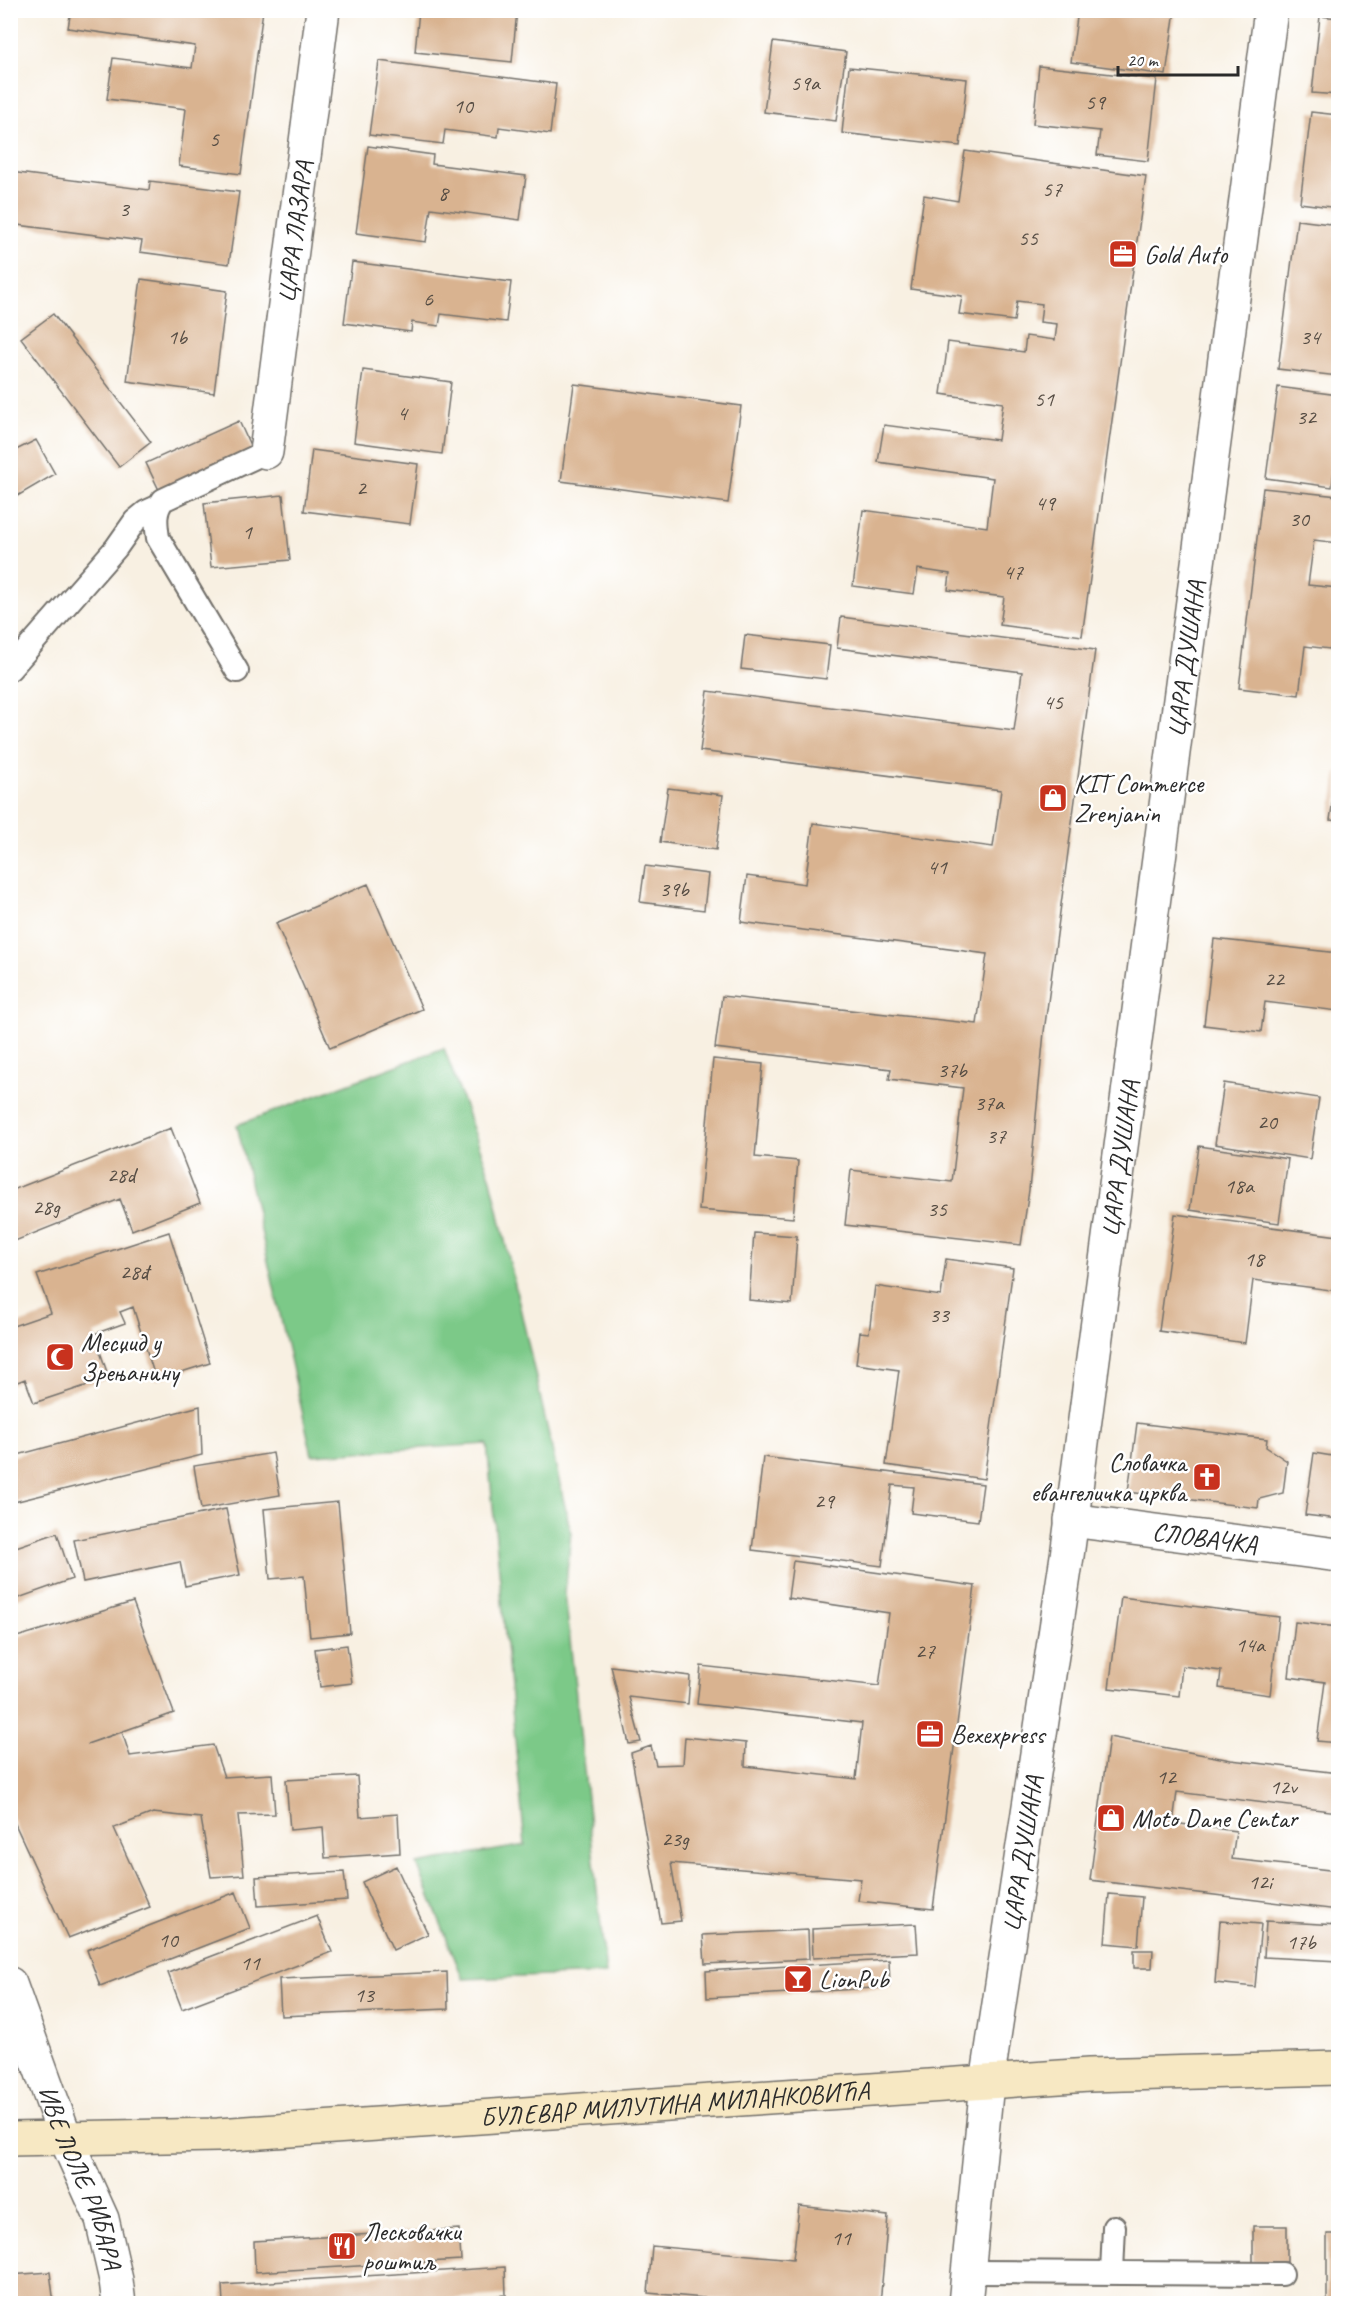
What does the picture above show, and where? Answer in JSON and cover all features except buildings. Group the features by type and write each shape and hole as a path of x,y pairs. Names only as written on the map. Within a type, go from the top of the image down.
{"main road":[{"name":"БУЛЕВАР МИЛУТИНА МИЛАНКОВИЋА","path":"10,2139 218,2134 1109,2074 1338,2068"}],"street":[{"name":"ЦАРА ЛАЗАРА","path":"266,452 323,10"},
{"name":"ЦАРА ДУШАНА","path":"965,2304 987,2083 1071,1520 1271,10"},
{"name":"СЛОВАЧКА","path":"1071,1520 1338,1555"},
{"name":"ИВЕ ЛОЛЕ РИБАРА","path":"10,1984 65,2137 102,2220 116,2280 119,2304"}],"lane":[{"path":"10,669 116,548 135,521 157,507 163,500 266,452"},
{"path":"157,507 158,538 237,671"},
{"path":"1112,2272 1114,2227"},
{"path":"968,2272 1282,2274"}],"green space":[{"path":"444,1048 491,1179 571,1533 565,1593 606,1974 463,1979 417,1864 525,1845 487,1444 312,1455 237,1125"}],"place":[{"name":"Gold Auto","path":"1123,254"},
{"name":"KIT Commerce Zrenjanin","path":"1053,798"},
{"name":"Месџид у Зрењанину","path":"60,1357"},
{"name":"Словачка евангеличка црква","path":"1207,1477"},
{"name":"Bexexpress","path":"930,1734"},
{"name":"Moto Dane Centar","path":"1111,1818"},
{"name":"LionPub","path":"798,1979"},
{"name":"Лесковачки роштиљ","path":"342,2246"}]}
